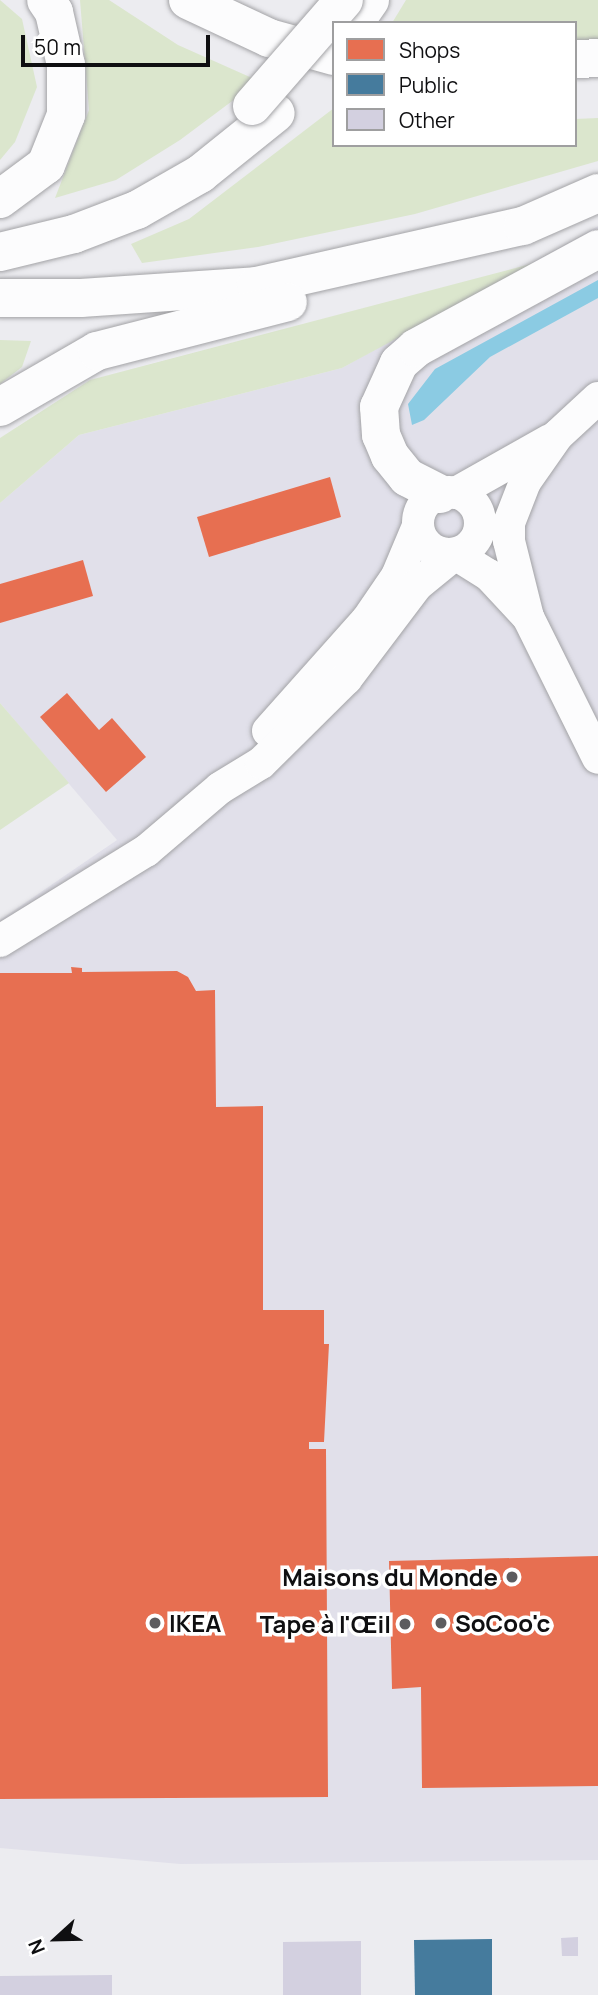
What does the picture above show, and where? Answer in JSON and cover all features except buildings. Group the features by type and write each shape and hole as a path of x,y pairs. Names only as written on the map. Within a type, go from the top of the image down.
{"highway":[{"path":"0,199 46,165 66,115 66,65 54,12 46,0"},
{"path":"188,0 269,38 332,55"},
{"path":"0,233 127,189 264,110 344,0"},
{"path":"355,21 370,0"},
{"path":"0,252 74,233 137,210 200,174 264,110 332,51"},
{"path":"577,59 598,58"},
{"path":"577,82 598,81"},
{"path":"0,407 97,351 365,285 523,226 598,193"},
{"path":"0,298 80,298 256,286 523,226"},
{"path":"448,494 407,477 390,456 381,435 379,407 399,363 416,348 598,249"}],"street":[{"path":"598,398 557,436 517,495 509,523 513,569 528,617 598,758"},
{"path":"0,941 146,851 220,788 367,620 397,576 424,506 557,436"},
{"path":"220,788 261,763 303,723 346,679 416,585 473,543 480,524 473,504 448,494"},
{"path":"418,526 427,545 455,554 489,575 528,617"}],"shaded area":[{"path":"598,226 598,1860 180,1864 0,1848 0,920 117,840 0,703 0,503 79,435 342,368"}],"green space":[{"path":"0,0 22,19 37,87 15,142 0,160"},
{"path":"80,0 109,0 178,45 259,81 180,140 116,180 55,198 89,110"},
{"path":"406,0 598,0 598,39 577,41 577,21 393,21"},
{"path":"332,110 332,147 577,147 577,119 598,118 598,161 415,214 258,247 142,263 131,244 189,219"},
{"path":"538,262 342,368 79,435 0,503 0,438 90,380"},
{"path":"0,340 31,341 22,367 0,384"},
{"path":"0,703 69,783 0,830"}],"water":[{"path":"598,280 598,298 490,357 424,420 412,425 408,404 435,369"}],"place":[{"name":"Maisons du Monde","path":"512,1577"},
{"name":"IKEA","path":"155,1623"},
{"name":"SoCoo'c","path":"441,1623"},
{"name":"Tape à l'Œil","path":"405,1624"}]}
